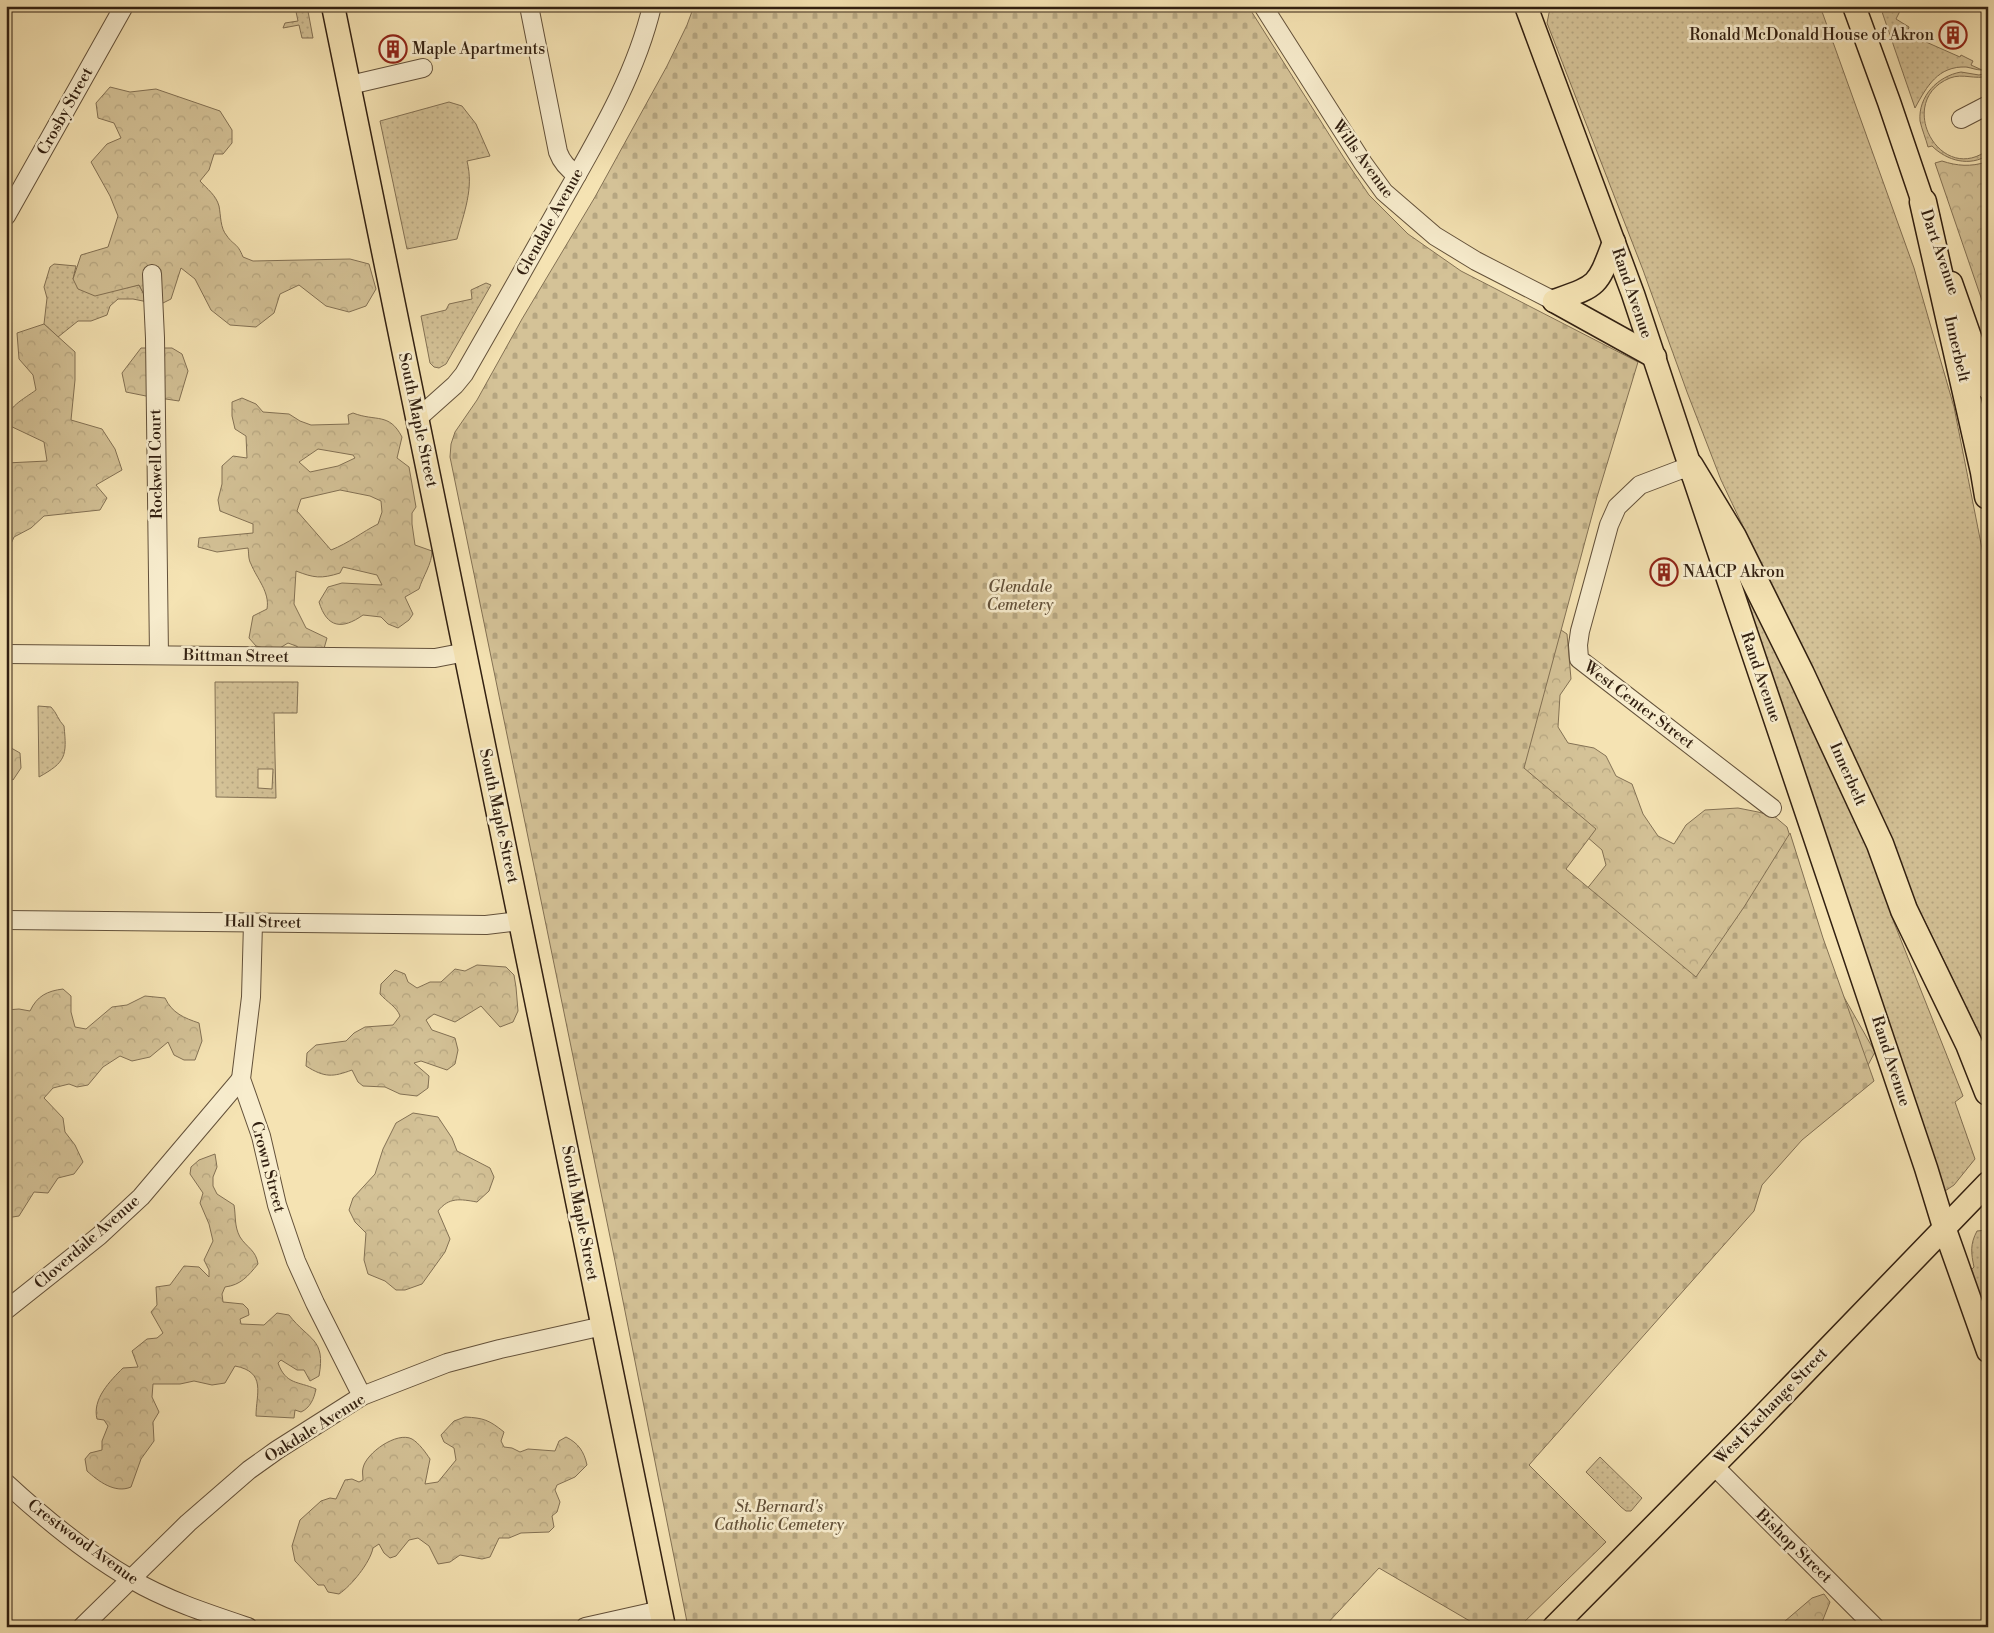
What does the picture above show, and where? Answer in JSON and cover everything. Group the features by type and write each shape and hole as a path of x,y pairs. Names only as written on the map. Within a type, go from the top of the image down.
{"highway":[{"name":"Innerbelt","path":"1923,202 1988,496"},
{"name":"Innerbelt","path":"1690,466 1734,537 1806,682 1880,844 1904,910 1970,1044 1988,1092"}],"main road":[{"name":"South Maple Street","path":"333,6 663,1618"},
{"name":"Rand Avenue","path":"1526,6 1655,357 1923,1159 1944,1227 1988,1351"},
{"name":"Dart Avenue","path":"1854,6 1988,388"},
{"path":"1554,301 1588,289 1596,283 1602,276 1614,242"},
{"path":"1554,301 1655,357"},
{"name":"West Exchange Street","path":"1554,1627 1988,1183"}],"street":[{"name":"Crosby Street","path":"6,216 124,6"},
{"path":"529,6 558,152 565,165 577,175"},
{"name":"Glendale Avenue","path":"418,418 455,386 464,374 577,175 620,94 639,53 652,6"},
{"name":"Wills Avenue","path":"1264,6 1363,163 1384,192 1435,236 1476,262 1554,301"},
{"path":"350,85 423,68"},
{"path":"1961,119 1988,106"},
{"name":"Rockwell Court","path":"152,274 155,338 159,655"},
{"name":"West Center Street","path":"1690,466 1640,485 1617,507 1609,524 1581,626 1578,645 1579,659 1772,808"},
{"name":"Bittman Street","path":"6,654 435,658 466,652"},
{"name":"Hall Street","path":"6,920 486,925 520,921"},
{"name":"Crown Street","path":"253,922 251,997 241,1079 261,1136 277,1205 296,1261 362,1396"},
{"name":"Cloverdale Avenue","path":"6,1310 99,1236 141,1197 241,1079"},
{"name":"Oakdale Avenue","path":"82,1627 188,1523 249,1470 362,1396 447,1364 500,1349 603,1326"},
{"name":"Bishop Street","path":"1713,1466 1875,1627"},
{"name":"Crestwood Avenue","path":"6,1483 68,1536 131,1579 202,1611 248,1627"},
{"path":"585,1627 663,1618"}],"green space":[{"path":"307,6 313,38 302,38 299,25 283,28 285,23 298,21 295,7"},
{"name":"Glendale Cemetery","path":"694,6 1248,6 1369,195 1408,234 1461,271 1638,362 1597,497 1524,768 1596,829 1566,869 1696,977 1744,907 1790,833 1823,938 1874,1081 1802,1140 1762,1185 1754,1211 1529,1465 1606,1542 1519,1627 1480,1627 1379,1568 1324,1627 938,1627 937,1622 899,1627 688,1627 450,457 451,444 455,432 477,400 522,319 595,197 667,66"},
{"path":"1554,6 1820,6 1914,268 1954,407 1988,579 1988,1052 1918,907 1808,663 1721,480 1643,270 1547,23 1549,13"},
{"path":"1880,6 1896,6 1901,9 1896,19 1909,27 1908,30 1927,40 1926,42 1973,61 1971,65 1982,70 1966,67 1948,70 1934,79 1915,108"},
{"path":"1961,72 1979,75 1987,73 1988,76 1950,78 1934,89 1926,103 1925,119 1929,135 1939,148 1952,157 1968,159 1985,152 1988,155 1974,161 1952,159 1932,146 1928,147 1920,121 1922,103 1931,89 1945,78"},
{"path":"110,87 130,92 156,89 220,111 232,130 232,143 223,154 214,154 209,170 200,181 214,195 218,202 222,226 227,236 237,246 243,257 253,261 350,259 369,264 376,289 366,306 349,312 326,306 299,285 280,294 274,313 256,327 230,325 211,310 195,279 181,268 171,299 163,303 148,302 139,285 95,296 78,289 73,279 81,255 108,247 118,216 110,196 91,162 107,144 121,138 114,123 98,118 96,103"},
{"path":"449,102 462,106 476,124 490,156 467,161 469,191 457,239 407,249 380,121"},
{"path":"1942,161 1964,165 1986,162 1988,168 1988,318 1935,163"},
{"path":"54,264 76,266 73,279 123,288 139,285 148,302 118,299 110,306 107,315 91,321 78,321 58,337 44,324 47,298 44,287 50,267"},
{"path":"486,283 491,285 446,364 439,368 434,367 430,363 421,316 446,310 449,304 472,299 471,290"},
{"path":"44,324 75,352 75,380 71,420 102,429 115,449 122,470 96,485 107,498 100,510 44,516 31,528 14,537 6,555 6,463 47,461 44,442 6,424 12,408 36,390 33,375 19,359 17,333"},
{"path":"141,348 172,348 182,354 188,371 179,401 126,392 122,373"},
{"path":"242,398 256,404 263,412 289,414 311,425 349,424 348,415 353,413 387,421 397,429 402,437 397,458 409,467 416,507 412,513 415,545 432,551 429,565 419,589 405,597 413,614 409,620 398,628 388,624 381,617 363,615 348,623 336,624 326,617 319,602 328,587 342,583 382,585 377,575 343,567 340,573 322,577 296,571 294,604 306,628 327,638 323,652 306,652 288,643 275,651 256,646 249,638 253,616 267,609 267,597 250,562 248,548 217,552 198,547 199,538 253,533 253,524 220,511 218,500 222,484 222,466 233,456 247,458 246,436 235,429 232,416 232,402","holes":["318,449 353,455 355,458 338,466 310,472 299,462","340,490 370,496 381,501 382,512 378,524 331,550 297,511 301,499"]},
{"path":"1750,592 1890,897 1891,915 1963,1096 1955,1102 1975,1159 1954,1185 1945,1191 1744,594"},
{"path":"1561,630 1567,634 1571,679 1560,695 1558,727 1568,743 1594,748 1606,756 1616,776 1632,784 1643,814 1658,836 1674,844 1686,825 1705,810 1738,808 1758,812 1774,816 1787,827 1799,864 1819,953 1875,1052 1860,1080 1737,1011 1586,890 1606,865 1602,850 1508,768 1549,638"},
{"path":"215,682 298,682 297,713 274,713 276,798 216,797","holes":["258,769 273,769 272,789 258,788"]},
{"path":"38,706 51,707 55,712 64,726 65,745 65,751 60,762 39,777"},
{"path":"6,745 20,753 21,768 13,780 6,776"},
{"path":"477,965 506,967 514,975 518,1011 513,1022 500,1027 481,1006 455,1022 434,1014 426,1020 432,1030 455,1038 458,1050 455,1064 447,1070 421,1061 414,1063 429,1076 428,1088 417,1096 400,1094 385,1087 363,1086 358,1082 352,1070 329,1075 319,1073 306,1066 307,1053 316,1045 346,1041 354,1033 365,1027 393,1025 400,1016 399,1013 380,994 381,984 395,970 405,974 408,982 417,988 430,982 441,982 455,969 465,971"},
{"path":"63,989 71,996 71,1012 75,1027 86,1029 112,1007 127,1005 145,996 165,998 171,1008 179,1014 199,1023 202,1041 195,1060 184,1060 174,1055 168,1042 150,1057 132,1061 120,1056 103,1067 88,1085 77,1087 69,1084 53,1088 44,1098 63,1118 65,1132 75,1145 83,1162 74,1174 58,1178 48,1193 34,1192 19,1216 6,1218 6,1010 19,1009 30,1011 43,995"},
{"path":"413,1113 438,1117 452,1138 457,1151 490,1168 494,1177 489,1191 477,1202 455,1200 442,1206 438,1211 450,1239 445,1252 422,1284 405,1290 396,1290 385,1281 368,1274 364,1260 366,1233 355,1222 349,1210 353,1198 375,1174 383,1149 396,1123"},
{"path":"215,1154 217,1167 213,1177 213,1186 217,1194 234,1205 238,1233 253,1252 258,1264 240,1282 225,1287 222,1294 223,1302 243,1304 248,1309 249,1315 240,1319 241,1324 264,1325 277,1313 289,1315 318,1347 321,1364 319,1376 310,1381 304,1370 297,1370 281,1360 278,1363 289,1379 316,1389 314,1396 309,1406 304,1410 301,1412 295,1410 294,1418 256,1416 258,1385 252,1373 245,1369 235,1366 225,1383 212,1385 194,1381 180,1384 153,1384 152,1397 159,1412 153,1422 154,1441 141,1459 131,1487 125,1489 113,1488 96,1479 87,1471 85,1459 90,1453 102,1450 102,1441 108,1426 104,1420 97,1419 97,1404 103,1391 123,1368 138,1367 132,1351 147,1339 157,1338 163,1333 151,1312 157,1305 156,1287 170,1285 184,1266 199,1267 209,1277 209,1270 204,1260 213,1241 209,1224 200,1203 203,1193 190,1174 191,1167 199,1160"},
{"path":"1988,1230 1988,1323 1970,1271 1974,1267 1972,1257 1973,1240 1977,1231"},
{"path":"465,1417 486,1420 494,1425 504,1432 501,1441 504,1447 520,1452 528,1449 555,1451 559,1441 566,1437 580,1448 587,1465 575,1477 557,1485 555,1490 560,1502 557,1512 552,1516 554,1527 549,1532 521,1533 509,1538 499,1538 490,1557 482,1559 460,1555 450,1562 438,1564 429,1546 418,1538 409,1540 396,1556 390,1558 384,1553 379,1544 373,1548 359,1574 339,1594 328,1592 324,1585 318,1585 295,1561 292,1546 300,1520 321,1501 330,1498 336,1499 345,1480 352,1479 359,1482 363,1480 363,1468 370,1456 383,1445 398,1438 406,1437 412,1439 430,1459 425,1484 438,1482 456,1460 454,1448 444,1442 441,1435 454,1421"},
{"path":"1600,1457 1642,1498 1631,1511 1626,1511 1621,1507 1586,1472"},
{"path":"1824,1594 1830,1602 1820,1627 1778,1627 1812,1598"}],"place":[{"name":"Ronald McDonald House of Akron","path":"1953,35"},
{"name":"Maple Apartments","path":"393,49"},
{"name":"NAACP Akron","path":"1664,572"}],"park label":[{"name":"St. Bernard's Catholic Cemetery","path":"779,1516"}]}
